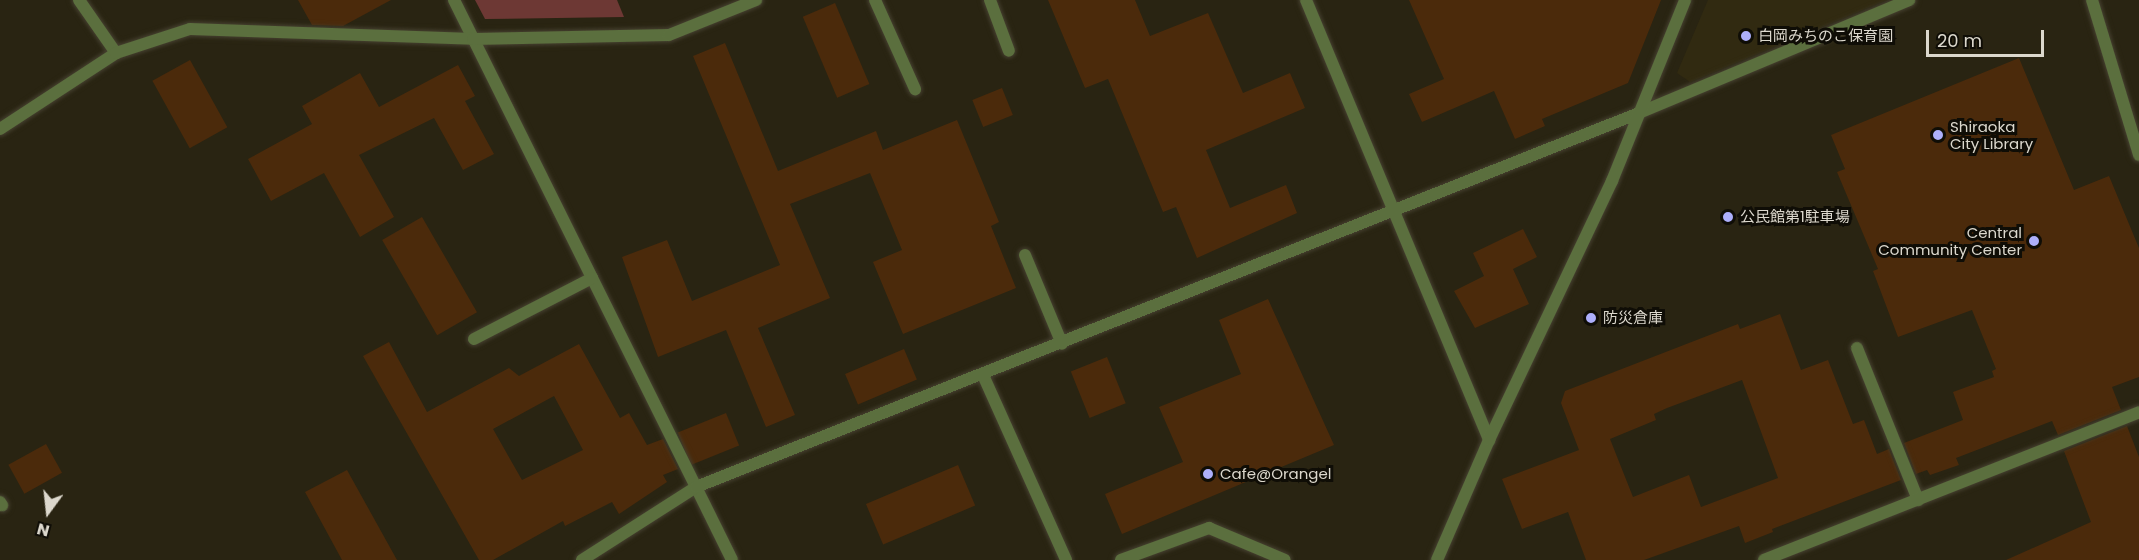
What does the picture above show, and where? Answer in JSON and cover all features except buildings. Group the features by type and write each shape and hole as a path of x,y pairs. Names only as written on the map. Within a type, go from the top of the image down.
{"street":[{"path":"79,0 116,53"},
{"path":"454,0 732,560"},
{"path":"720,0 725,13"},
{"path":"0,129 116,53 190,29 473,39 669,34 756,0"},
{"path":"875,0 915,89"},
{"path":"990,0 1009,51"},
{"path":"1306,0 1391,212 1489,440"},
{"path":"1437,560 1489,440 1612,181 1685,0"},
{"path":"582,560 696,487 1062,344 1639,113 1909,0"},
{"path":"2092,0 2139,155"},
{"path":"1026,255 1062,344"},
{"path":"474,339 592,278"},
{"path":"1857,348 1918,500"},
{"path":"983,375 1066,560"},
{"path":"1764,560 2139,411"},
{"path":"1121,560 1209,528 1286,560"}],"shaded area":[{"path":"475,0 617,0 624,17 485,19"},
{"name":"白岡みちのこ保育園","path":"1708,0 1886,0 1690,82 1677,73"}],"place":[{"name":"白岡みちのこ保育園","path":"1746,36"},
{"name":"Shiraoka City Library","path":"1938,135"},
{"name":"公民館第1駐車場","path":"1728,217"},
{"name":"Central Community Center","path":"2034,241"},
{"name":"防災倉庫","path":"1591,318"},
{"name":"Cafe@Orangel","path":"1208,474"}]}
